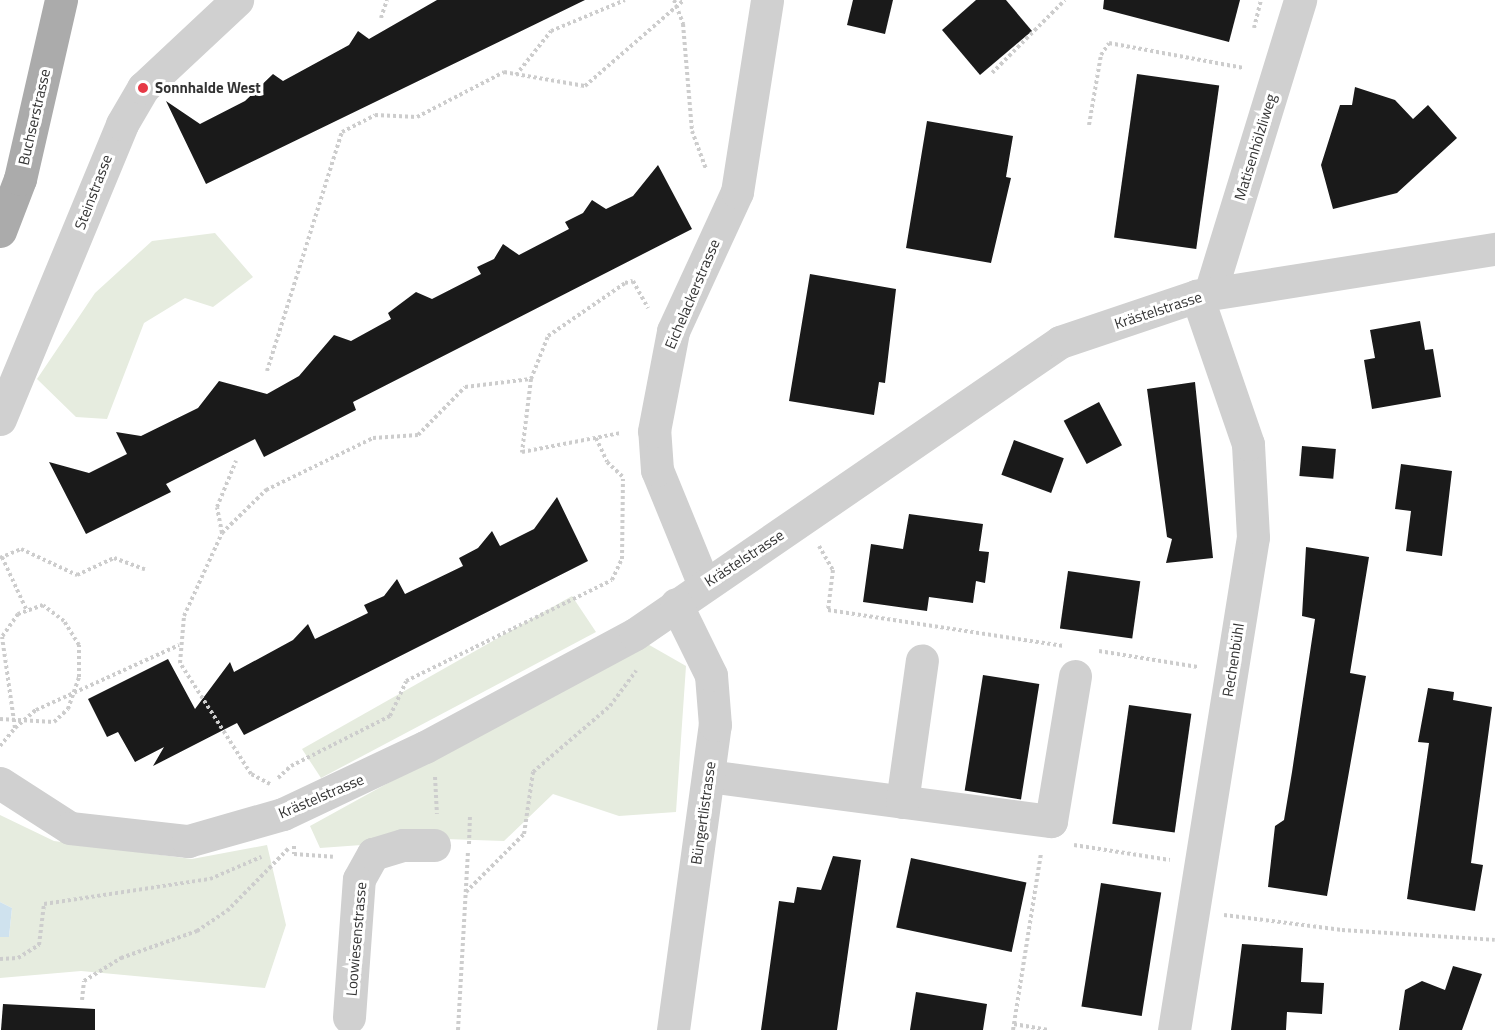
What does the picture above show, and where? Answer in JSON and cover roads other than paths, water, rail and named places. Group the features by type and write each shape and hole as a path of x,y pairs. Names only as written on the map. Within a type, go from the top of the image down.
{"main road":[{"name":"Buchserstrasse","path":"0,231 20,179 61,0"}],"street":[{"name":"Steinstrasse","path":"0,419 122,124 143,88 237,0"},
{"name":"Eichelackerstrasse","path":"705,585 657,470 654,431 673,331 730,207 767,0"},
{"name":"Matisenhölzliweg","path":"1203,295 1300,0"},
{"name":"Krästelstrasse","path":"0,783 70,828 188,842 326,797 425,747 629,637 1060,342 1203,295 1495,249"},
{"name":"Rechenbühl","path":"1174,1030 1190,909 1253,537 1248,444 1203,295"},
{"name":"Büngertlistrasse","path":"673,1030 715,725 711,675 676,604"},
{"path":"708,776 1051,821 1079,658"},
{"path":"902,801 922,660"},
{"name":"Loowiesenstrasse","path":"350,1017 359,879 373,854 403,845 434,845"}],"water":[{"path":"0,902 12,908 9,937 0,937"}],"place":[{"name":"Sonnhalde West","path":"143,88"}]}
